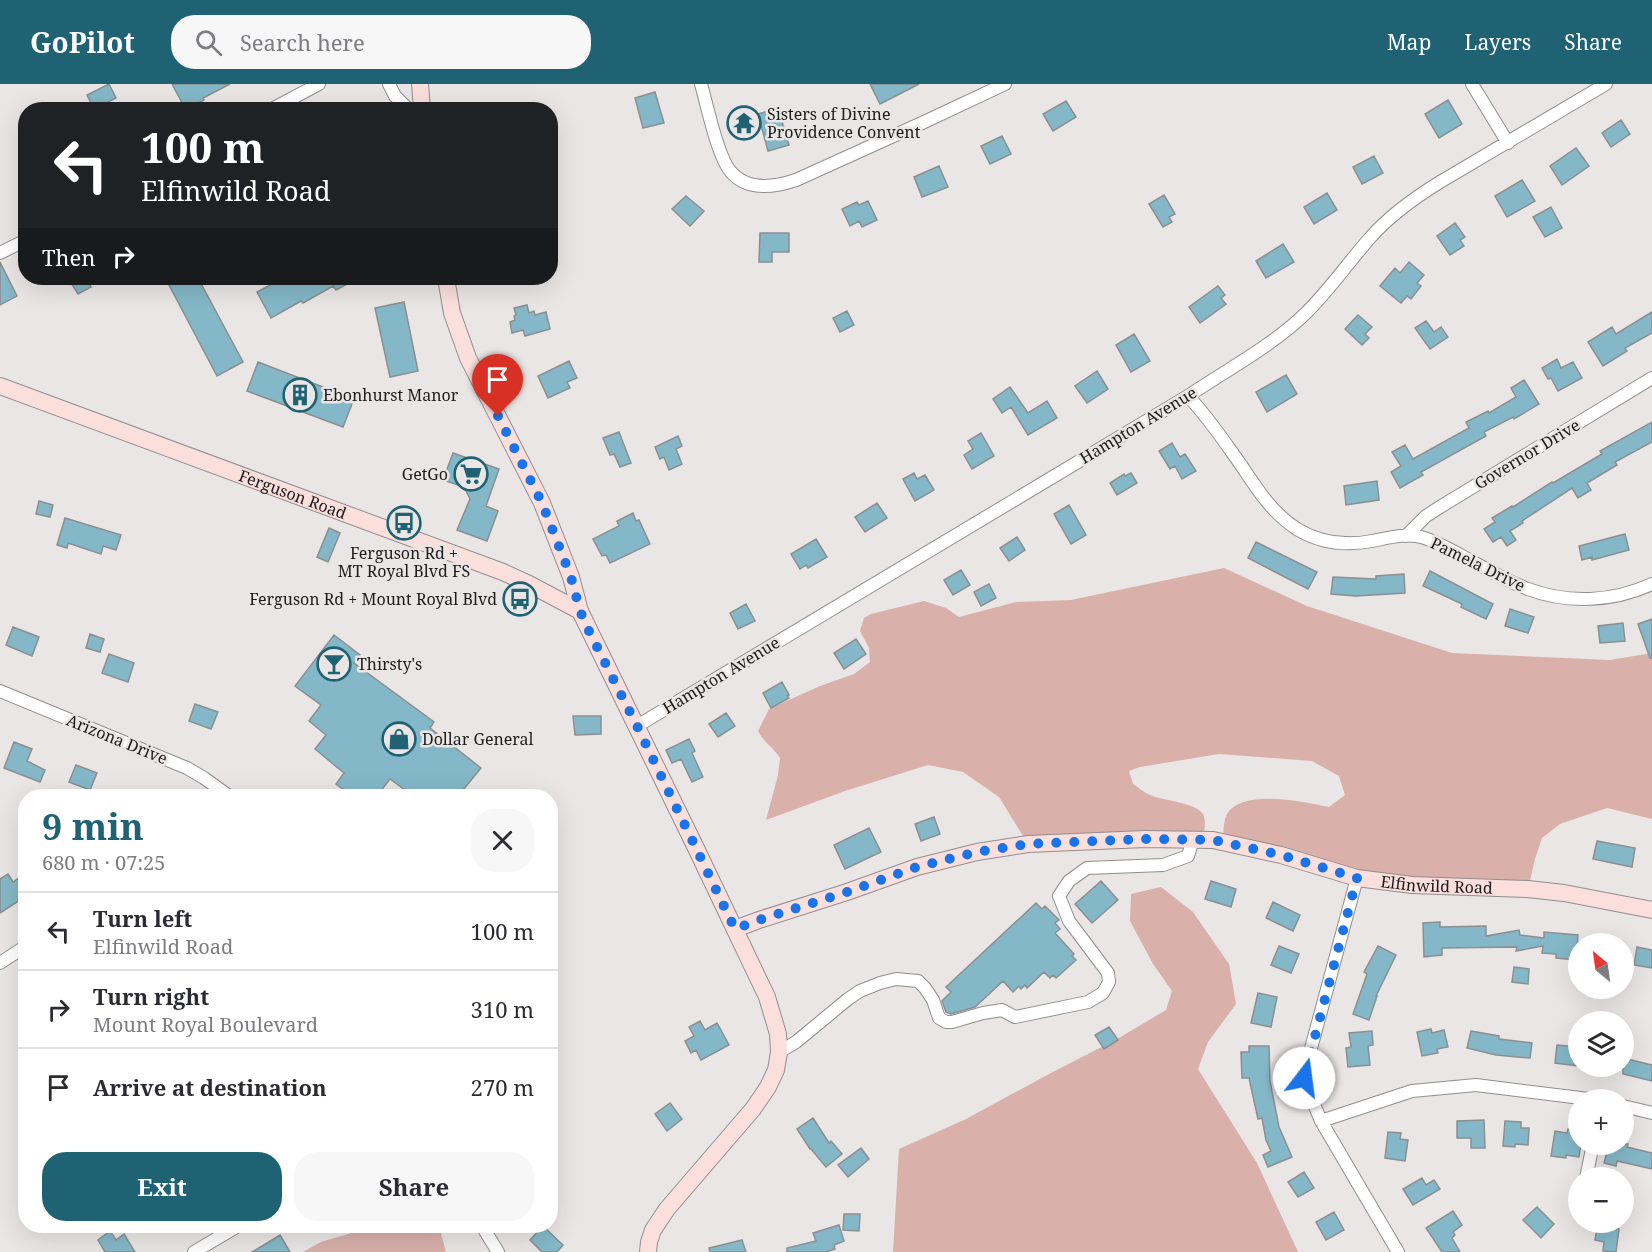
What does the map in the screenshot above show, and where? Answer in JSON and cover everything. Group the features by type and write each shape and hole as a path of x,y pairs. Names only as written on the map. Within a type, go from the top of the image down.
{"street":[{"path":"285,102 319,84"},
{"path":"389,84 401,102"},
{"path":"420,84 421,102"},
{"path":"701,84 717,142 730,172 749,185 770,186 796,180 1005,84"},
{"path":"1472,84 1508,143"},
{"name":"Hampton Avenue","path":"637,726 1188,396 1261,348 1305,314 1370,238 1414,198 1605,84"},
{"path":"0,253 18,244"},
{"path":"447,285 452,313 468,358 542,503 571,577 580,611 767,997 778,1034 779,1052 776,1070 768,1087 753,1109 667,1209 654,1230 648,1252"},
{"name":"Governor Drive","path":"1406,536 1426,516 1440,507 1652,378"},
{"name":"Ferguson Road","path":"0,386 503,572 580,611"},
{"name":"Pamela Drive","path":"1188,396 1215,428 1271,508 1298,530 1316,538 1335,543 1352,543 1406,536 1422,537 1508,581 1530,590 1562,597 1601,598 1636,591 1652,584"},
{"name":"Arizona Drive","path":"0,691 187,768 219,789"},
{"name":"Elfinwild Road","path":"735,929 917,867 977,852 1028,844 1145,839 1213,840 1281,855 1357,878 1412,885 1528,889 1573,894 1652,910"},
{"path":"779,1052 802,1038 860,991 896,979 918,981 933,1000 939,1018 946,1022 1002,1010 1015,1017 1088,1002 1103,993 1109,982 1108,973 1069,921 1059,896 1069,881 1087,868 1163,865 1188,856 1193,839"},
{"path":"1357,878 1304,1078 1321,1121 1398,1252"},
{"path":"0,963 18,951"},
{"path":"1321,1121 1412,1091 1476,1085 1568,1096"},
{"path":"1634,1109 1652,1113"},
{"path":"194,1252 226,1233"},
{"path":"486,1233 498,1252"}],"shaded area":[{"path":"1224,568 1307,606 1452,653 1610,660 1652,653 1652,819 1607,808 1560,824 1542,838 1528,889 1412,885 1222,842 1227,814 1235,806 1246,801 1290,800 1329,807 1345,795 1339,776 1312,761 1219,754 1140,767 1129,771 1133,784 1146,793 1201,811 1205,822 1203,840 1028,844 999,797 963,772 928,765 845,791 766,820 780,758 758,731 769,709 820,686 854,674 870,662 869,648 860,631 864,618 871,614 924,601 946,608 959,617 1016,602 1071,600"},
{"path":"1161,887 1193,912 1229,964 1236,1004 1208,1042 1198,1069 1257,1163 1298,1252 893,1252 899,1149 966,1119 1117,1039 1166,1010 1172,991 1153,964 1130,921 1131,894"},
{"path":"351,1233 441,1233 446,1252 303,1252 321,1242"}],"building":[{"path":"109,84 116,98 108,102 90,102 87,95"},
{"path":"172,84 230,84 203,98 204,100 200,102 182,102"},
{"path":"870,84 919,84 880,104"},
{"path":"655,92 664,123 643,128 635,98"},
{"path":"1448,100 1462,124 1439,138 1425,114"},
{"path":"1066,101 1076,117 1053,131 1043,114"},
{"path":"778,108 789,145 768,151 758,114"},
{"path":"1621,120 1630,134 1611,147 1602,133"},
{"path":"1002,136 1011,154 990,164 981,146"},
{"path":"1576,148 1589,166 1562,185 1550,166"},
{"path":"1374,156 1383,173 1362,184 1353,167"},
{"path":"939,166 948,187 922,197 914,177"},
{"path":"1522,180 1535,201 1507,217 1495,196"},
{"path":"1327,193 1337,210 1314,224 1304,207"},
{"path":"1164,195 1175,214 1169,217 1172,222 1163,227 1149,204"},
{"path":"686,196 704,211 690,226 672,209"},
{"path":"868,201 877,220 862,227 859,221 850,226 842,209 857,202 859,205"},
{"path":"1551,207 1562,228 1545,237 1533,217"},
{"path":"1455,223 1465,237 1460,240 1464,246 1450,255 1437,236"},
{"path":"760,233 789,233 789,252 772,252 772,262 759,262"},
{"path":"1283,244 1294,262 1266,278 1256,261"},
{"path":"0,262 17,296 0,305"},
{"path":"1409,262 1424,275 1417,283 1421,286 1411,299 1407,296 1401,303 1380,286 1395,268 1400,273"},
{"path":"72,285 90,285 91,287 78,294"},
{"path":"169,285 202,285 243,362 217,376"},
{"path":"270,285 345,285 336,290 333,286 271,318 257,292"},
{"path":"1218,286 1225,295 1221,298 1226,304 1200,323 1189,307"},
{"name":"Ebonhurst Manor","path":"404,302 418,371 390,377 375,308"},
{"path":"527,305 529,313 534,311 535,315 546,312 550,329 525,336 523,330 512,333 510,322 515,320 514,308"},
{"path":"847,311 854,325 840,332 833,318"},
{"path":"1652,312 1652,333 1625,348 1627,351 1603,366 1588,342 1612,327 1616,334"},
{"path":"1358,315 1372,327 1365,334 1369,338 1362,345 1345,329"},
{"path":"1426,321 1434,332 1441,327 1448,337 1430,349 1415,328"},
{"path":"1134,334 1150,361 1131,372 1116,345"},
{"path":"1557,359 1561,368 1573,362 1582,378 1558,391 1542,368"},
{"path":"569,361 577,378 567,382 570,388 548,398 538,376"},
{"name":"Ebonhurst Manor","path":"258,362 354,399 343,427 247,391"},
{"path":"1097,371 1108,389 1087,403 1075,386"},
{"path":"1286,375 1297,394 1267,412 1256,392"},
{"path":"1524,380 1539,404 1514,419 1513,417 1484,432 1486,436 1421,472 1423,475 1400,488 1391,472 1401,466 1392,452 1405,445 1413,459 1469,428 1466,422 1488,411 1489,413 1516,397 1511,388"},
{"path":"1010,387 1028,413 1047,401 1057,418 1028,435 1011,407 1002,413 993,399"},
{"path":"1652,422 1652,442 1615,462 1617,465 1587,483 1591,490 1578,498 1572,488 1510,531 1516,540 1507,546 1501,537 1493,542 1484,529 1495,522 1492,518 1602,454 1600,451"},
{"path":"619,432 631,463 620,467 614,454 610,455 603,438"},
{"path":"981,433 994,456 972,469 964,455 973,449 968,441"},
{"path":"678,436 682,446 676,449 682,464 669,470 664,457 660,459 655,447"},
{"path":"1172,443 1180,457 1185,454 1196,471 1182,479 1175,466 1170,469 1159,451"},
{"path":"453,453 499,469 486,506 498,511 487,541 457,530 470,499 464,487 443,480"},
{"path":"914,473 917,479 925,475 934,490 915,501 903,479"},
{"path":"1131,473 1137,483 1117,495 1110,483 1124,474 1125,476"},
{"path":"1377,481 1379,500 1346,505 1344,486"},
{"path":"39,501 53,505 50,517 36,514"},
{"path":"877,503 887,518 865,532 855,517"},
{"path":"1069,505 1086,535 1071,544 1054,514"},
{"path":"633,513 636,521 639,520 650,544 610,563 606,555 602,556 593,539 619,526 617,521"},
{"path":"65,518 121,535 116,550 103,546 101,554 68,543 67,548 57,545"},
{"path":"329,528 340,533 328,562 317,557"},
{"path":"1625,534 1629,550 1592,560 1592,557 1582,560 1579,546"},
{"path":"1017,537 1025,550 1009,561 1000,548"},
{"path":"816,539 827,557 808,568 806,565 800,569 791,554"},
{"path":"1256,542 1317,572 1308,589 1248,558"},
{"path":"961,570 970,585 953,595 944,580"},
{"path":"1430,571 1493,604 1486,619 1461,607 1462,604 1423,586"},
{"path":"1404,574 1405,593 1356,596 1331,594 1333,577 1376,579 1376,576"},
{"path":"989,584 996,598 981,606 974,592"},
{"path":"746,604 755,621 738,629 730,613"},
{"path":"1510,609 1534,617 1528,633 1505,626"},
{"path":"1652,619 1652,658 1650,658 1638,624"},
{"path":"1623,623 1625,641 1600,643 1598,626"},
{"path":"13,627 39,637 32,656 6,645"},
{"path":"90,634 104,639 100,652 86,648"},
{"path":"334,635 360,655 354,663 434,722 430,728 481,768 464,789 404,789 390,779 382,789 343,789 336,784 344,773 315,749 326,735 309,721 321,705 295,686"},
{"path":"856,639 866,654 844,669 834,653"},
{"path":"109,654 134,663 128,682 102,673"},
{"path":"782,682 789,698 771,708 763,693"},
{"path":"195,704 218,712 211,729 189,721"},
{"path":"726,713 735,726 718,737 709,724"},
{"path":"573,716 601,716 601,734 575,735"},
{"path":"689,739 695,751 692,753 703,777 692,782 681,759 672,763 666,750"},
{"path":"14,742 32,749 27,761 45,770 40,782 4,768"},
{"path":"76,765 97,773 90,789 69,782"},
{"path":"934,817 940,834 921,841 915,824"},
{"path":"869,828 881,852 845,869 834,845"},
{"path":"1597,841 1635,848 1632,867 1593,859"},
{"path":"8,874 13,882 18,878 18,901 0,913 0,879"},
{"path":"1101,881 1118,900 1092,923 1075,904"},
{"path":"1211,881 1236,889 1231,907 1205,899"},
{"path":"1273,902 1300,915 1293,931 1266,918"},
{"path":"1036,903 1042,909 1045,906 1059,920 1055,923 1060,929 1055,933 1074,954 1072,956 1076,960 1056,978 1053,975 1050,978 1044,972 1027,988 1025,985 1021,989 1019,986 1013,992 1003,981 975,1007 951,1014 946,1012 942,1001 951,992 946,987"},
{"path":"1440,922 1440,927 1486,926 1486,936 1519,930 1520,935 1544,938 1544,932 1568,934 1568,959 1556,958 1556,954 1542,953 1543,946 1516,951 1517,947 1442,948 1442,955 1424,957 1423,923"},
{"path":"1279,946 1299,954 1291,973 1271,965"},
{"path":"1378,946 1396,955 1376,996 1369,1020 1353,1014 1367,974 1364,972"},
{"path":"1637,947 1652,950 1652,968 1634,965"},
{"path":"1514,967 1529,969 1528,984 1512,982"},
{"path":"1258,993 1277,997 1271,1027 1251,1023"},
{"path":"700,1021 705,1030 717,1023 729,1045 701,1060 696,1050 691,1053 685,1041 694,1036 689,1027"},
{"path":"1109,1027 1118,1040 1104,1049 1095,1035"},
{"path":"1431,1029 1432,1033 1444,1030 1448,1047 1437,1049 1438,1053 1422,1056 1417,1032"},
{"path":"1372,1031 1373,1045 1368,1046 1370,1065 1348,1067 1346,1048 1351,1047 1349,1033"},
{"path":"1471,1031 1499,1036 1499,1039 1532,1043 1530,1058 1496,1055 1467,1048"},
{"path":"1557,1045 1568,1046 1568,1065 1555,1063"},
{"path":"1249,1046 1269,1046 1270,1081 1279,1127 1292,1157 1268,1167 1263,1155 1271,1151 1266,1140 1262,1118 1258,1119 1249,1078 1242,1078 1241,1052 1249,1052"},
{"path":"1634,1061 1652,1065 1652,1081 1634,1077"},
{"path":"670,1103 682,1119 667,1131 655,1114"},
{"path":"813,1118 829,1143 831,1141 842,1154 826,1167 797,1129"},
{"path":"1484,1120 1485,1148 1471,1148 1471,1138 1457,1138 1457,1121"},
{"path":"1505,1121 1521,1122 1521,1128 1529,1128 1528,1145 1503,1146"},
{"path":"1568,1129 1568,1155 1579,1155 1579,1157 1551,1156 1555,1131 1567,1133"},
{"path":"1388,1132 1401,1133 1400,1139 1408,1140 1405,1161 1385,1158"},
{"path":"861,1148 869,1159 848,1177 838,1165"},
{"path":"1634,1149 1652,1153 1652,1169 1617,1161 1616,1166 1604,1163 1606,1155 1634,1155"},
{"path":"1304,1172 1314,1188 1298,1197 1288,1182"},
{"path":"1422,1178 1426,1185 1434,1180 1440,1189 1413,1205 1403,1189"},
{"path":"1537,1207 1554,1224 1541,1238 1523,1220"},
{"path":"1453,1211 1462,1225 1453,1232 1455,1235 1452,1238 1460,1252 1442,1252 1426,1228"},
{"path":"1334,1212 1344,1230 1326,1240 1316,1222"},
{"path":"844,1214 860,1214 859,1231 843,1230"},
{"path":"839,1225 844,1241 834,1245 835,1249 826,1252 787,1252 787,1248 816,1241 813,1233"},
{"path":"107,1233 111,1233 116,1240 124,1234 135,1252 105,1252 98,1240"},
{"path":"536,1233 550,1233 563,1245 557,1252 542,1252 530,1240"},
{"path":"1596,1233 1618,1233 1616,1252 1603,1251 1604,1242 1595,1240"},
{"path":"280,1235 290,1252 252,1252"},
{"path":"742,1240 746,1252 710,1252 709,1248"}],"place":[{"name":"Sisters of Divine Providence Convent","path":"744,123"},
{"name":"Ebonhurst Manor","path":"300,395"},
{"name":"GetGo","path":"471,474"},
{"name":"Ferguson Rd + MT Royal Blvd FS","path":"404,523"},
{"name":"Ferguson Rd + Mount Royal Blvd","path":"520,599"},
{"name":"Thirsty's","path":"334,664"},
{"name":"Dollar General","path":"399,739"}],"route":[{"path":"498,416 542,503 571,577 580,611 588,629 735,929 917,867 977,852 1028,844 1175,838 1213,840 1281,855 1357,878 1304,1078"}]}
